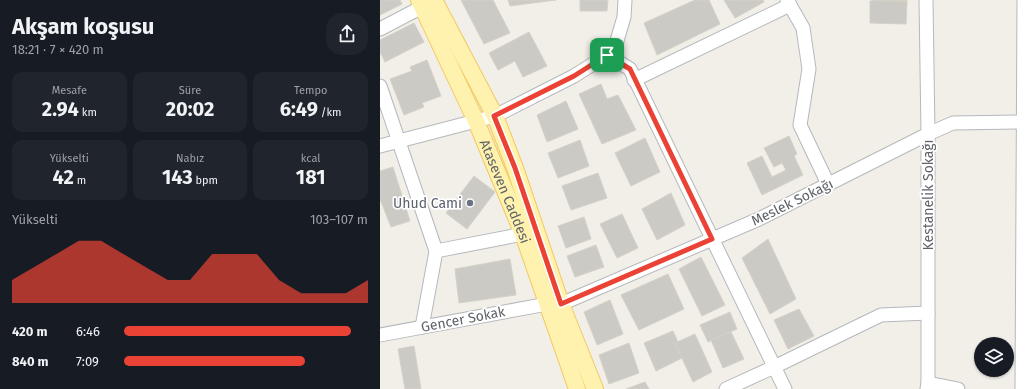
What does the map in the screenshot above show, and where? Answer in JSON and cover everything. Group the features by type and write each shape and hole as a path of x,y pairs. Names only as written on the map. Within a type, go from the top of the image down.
{"main road":[{"name":"Ataseven Caddesi","path":"430,2 494,116 515,168 577,389"},
{"name":"Ataseven Caddesi","path":"430,2 476,121 523,234 554,304 595,389"}],"street":[{"path":"380,146 494,116 574,76 607,55 616,44 624,17 625,0"},
{"name":"Kestanelik Sokağı","path":"926,0 928,134 927,386"},
{"path":"1022,389 1025,122 1024,0"},
{"path":"380,29 430,2"},
{"path":"634,80 789,3 803,28 809,69 800,125 828,184"},
{"path":"607,55 630,69 785,389"},
{"path":"380,86 436,251 422,327"},
{"name":"Meslek Sokağı","path":"554,304 759,219 928,134 953,123 1025,122"},
{"path":"436,251 523,234"},
{"name":"Gencer Sokak","path":"380,335 554,304"},
{"path":"726,389 881,315 928,313"},
{"path":"927,386 958,389"}],"building":[{"path":"380,0 400,0 402,4 380,15"},
{"path":"461,0 493,0 510,33 484,44"},
{"path":"508,0 556,0 510,6"},
{"path":"580,0 608,0 607,11 580,11"},
{"path":"695,0 709,0 720,24 657,55 644,23"},
{"path":"724,0 763,0 764,2 735,18"},
{"path":"907,0 907,1 880,1"},
{"path":"870,1 907,1 906,24 870,23"},
{"path":"414,23 424,42 385,62 380,52 380,40"},
{"path":"529,32 547,66 523,77 515,61 498,70 489,53"},
{"path":"427,60 441,96 422,103 424,107 404,115 390,79 412,71 410,67"},
{"path":"601,84 607,99 618,95 636,130 602,144 579,94"},
{"path":"566,101 578,129 547,142 537,115"},
{"path":"789,136 797,154 794,156 803,175 762,195 747,163 762,156 772,177 786,170 782,163 774,167 764,148"},
{"path":"645,138 660,172 631,186 615,153"},
{"path":"580,140 589,166 558,178 548,153"},
{"path":"393,167 410,221 391,227 380,199 380,171"},
{"path":"598,173 607,198 571,210 562,186"},
{"name":"Uhud Cami","path":"474,176 495,192 467,229 446,213"},
{"path":"671,193 685,225 657,240 642,209"},
{"path":"622,214 638,248 617,258 600,224"},
{"path":"584,217 591,239 566,248 558,226"},
{"path":"768,239 796,299 770,314 742,258"},
{"path":"596,245 604,267 575,277 567,256"},
{"path":"701,257 725,305 702,316 679,269"},
{"path":"510,259 516,295 459,303 455,269"},
{"path":"668,274 684,309 639,330 621,295"},
{"path":"610,300 623,334 597,345 584,312"},
{"path":"799,309 814,336 788,349 774,320"},
{"path":"730,312 737,329 708,342 700,325"},
{"path":"673,331 678,342 675,343 682,358 656,371 644,343"},
{"path":"731,332 744,359 723,368 711,340"},
{"path":"695,334 712,372 693,382 675,343"},
{"path":"629,343 639,373 609,384 599,355"},
{"path":"414,346 421,389 405,389 398,349"},
{"path":"645,382 649,389 626,389"}],"place":[{"name":"Uhud Cami","path":"470,203"}],"route":[{"path":"607,55 630,69 712,239 561,304 515,168 494,116 574,76 607,55"}]}
